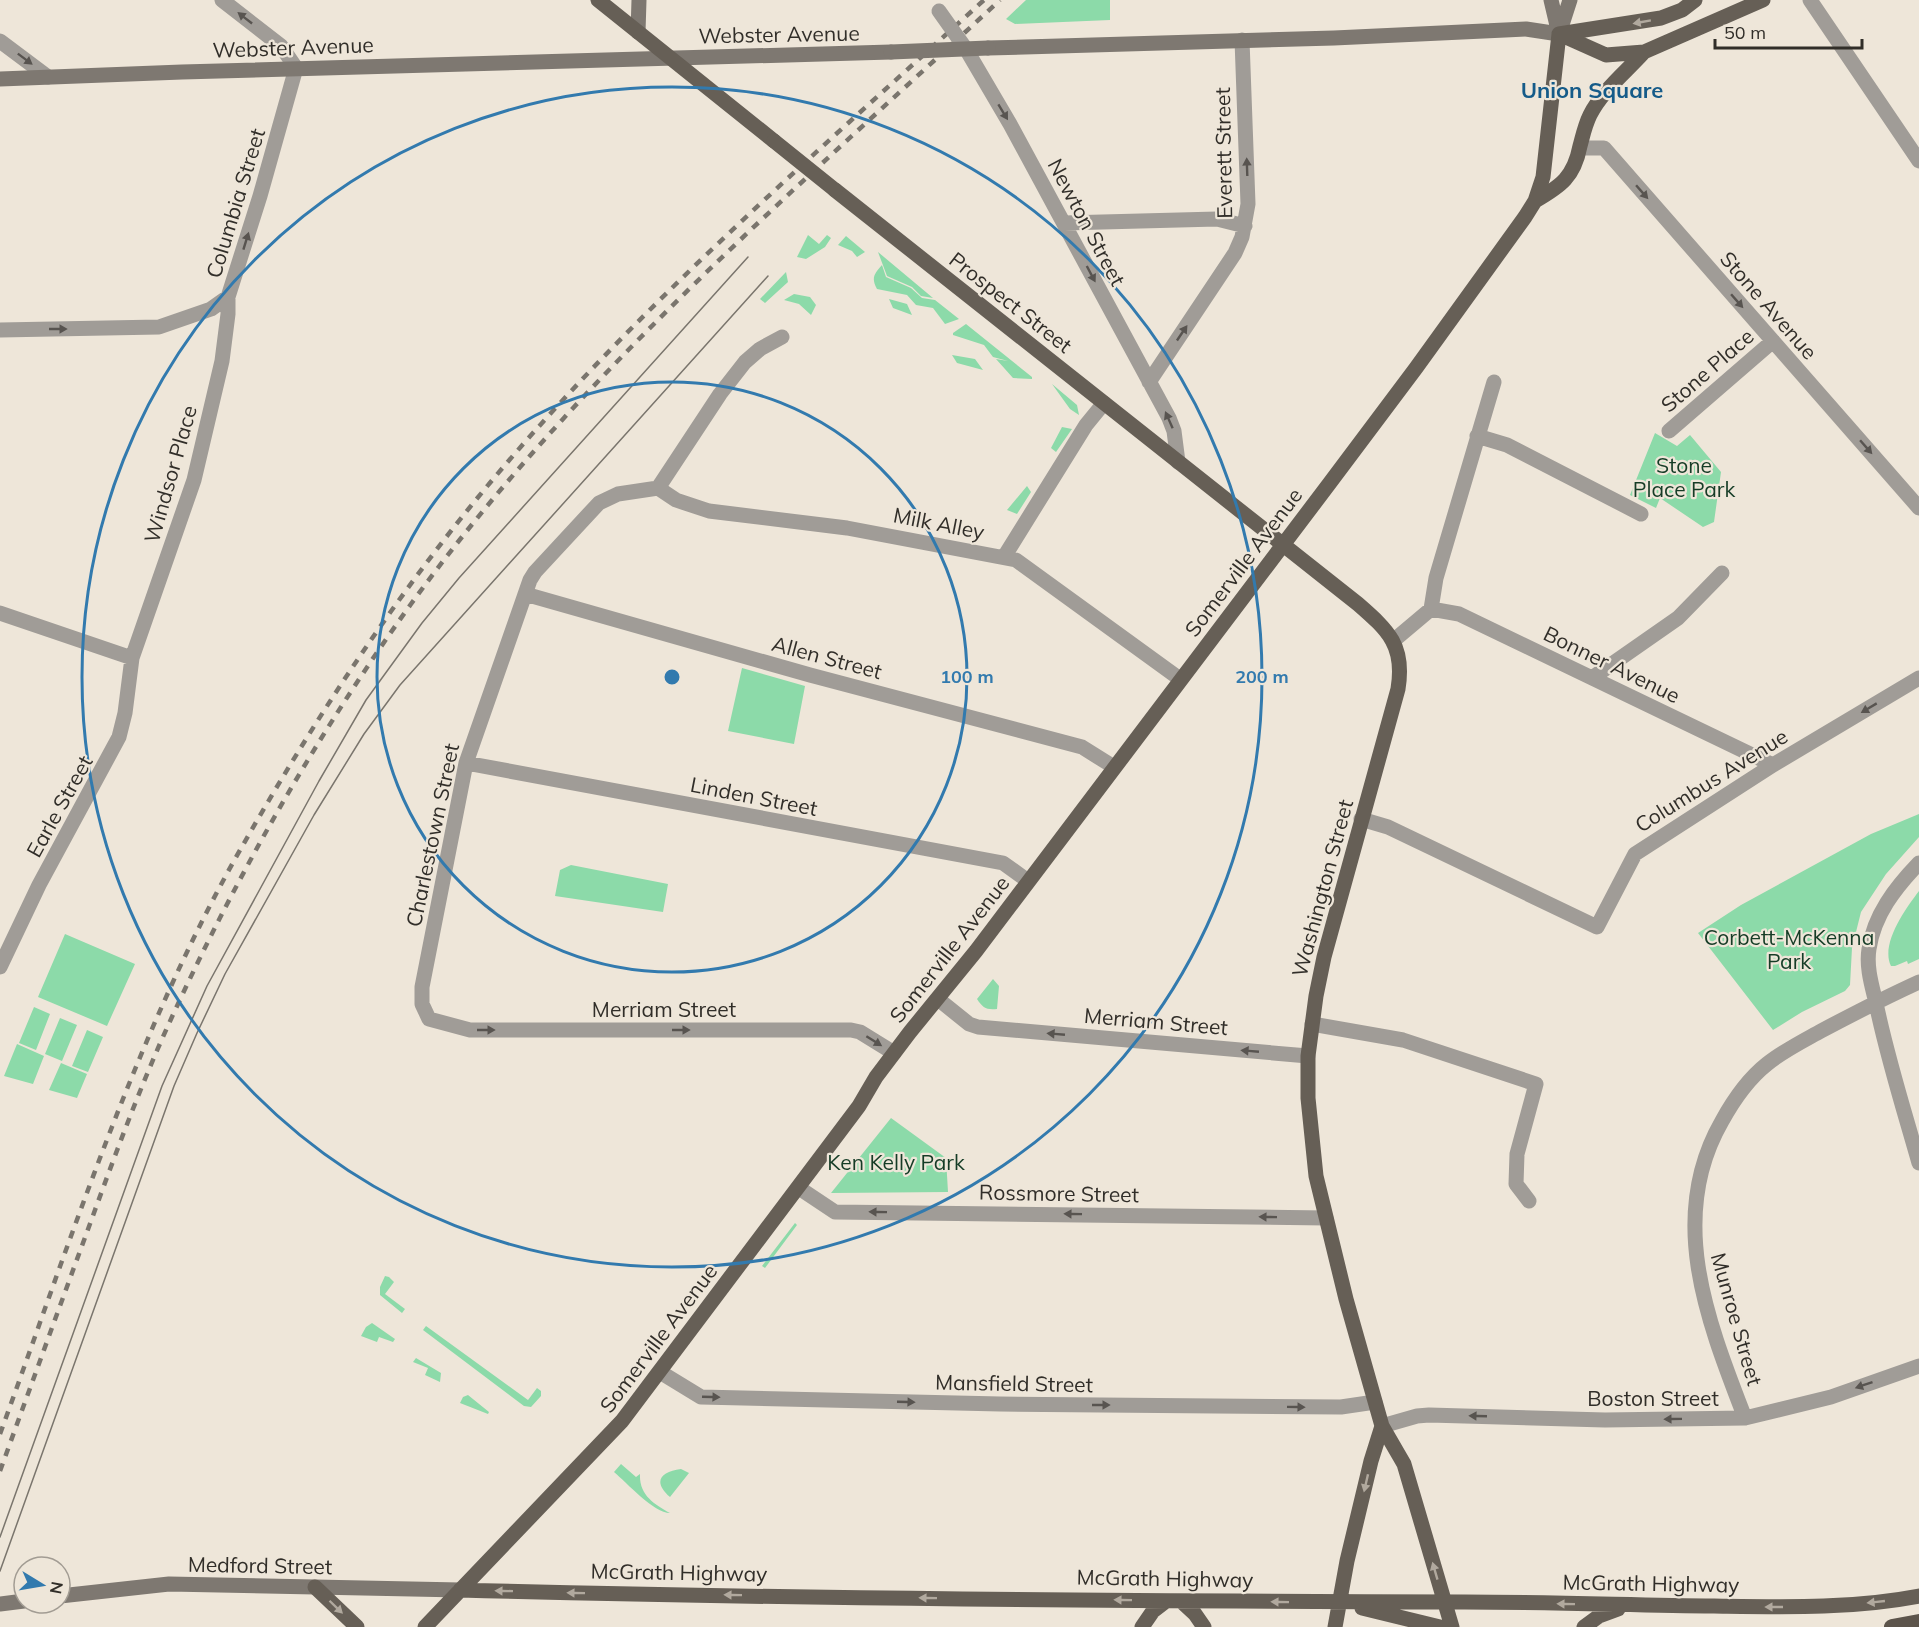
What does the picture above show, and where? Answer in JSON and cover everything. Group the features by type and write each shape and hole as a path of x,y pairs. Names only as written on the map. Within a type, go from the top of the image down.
{"highway":[{"path":"1892,1627 1919,1622"}],"main road":[{"name":"Prospect Street","path":"598,0 1283,544 1366,611 1394,641"},
{"path":"638,32 639,0"},
{"path":"1551,0 1559,34"},
{"path":"1535,201 1544,169 1559,34 1570,0"},
{"path":"1559,34 1655,20 1682,10 1695,0"},
{"path":"1559,34 1606,55 1644,52 1763,0"},
{"name":"Webster Avenue","path":"0,79 669,57 891,52 970,55 988,48 1515,30 1559,34"},
{"path":"1535,201 1564,182 1574,168 1585,125 1595,108 1644,52"},
{"name":"Somerville Avenue","path":"460,1590 622,1421 660,1372 860,1106 876,1077 894,1053 1028,881 1453,318 1535,201"},
{"name":"Washington Street","path":"1394,641 1400,663 1398,689 1326,950 1312,1024 1308,1056 1310,1133 1316,1176 1326,1218 1375,1402 1382,1426 1404,1464 1452,1627"},
{"path":"1335,1627 1371,1461 1382,1426"},
{"name":"Medford Street","path":"72,1595 169,1584 460,1590"},
{"path":"315,1587 357,1627"},
{"path":"425,1627 460,1590"},
{"name":"McGrath Highway","path":"460,1590 1339,1603 1832,1606 1884,1602 1919,1596"},
{"path":"1142,1627 1153,1611 1173,1601 1195,1614 1204,1627"},
{"path":"1339,1603 1440,1627"},
{"path":"1584,1627 1606,1613 1645,1605"}],"street":[{"path":"222,0 281,46 296,68"},
{"path":"1810,0 1919,161"},
{"name":"Newton Street","path":"939,11 970,55 1010,124 1149,382 1174,430 1178,462"},
{"name":"Everett Street","path":"1149,382 1235,253 1245,226 1248,204 1242,40"},
{"path":"0,41 48,77"},
{"name":"Columbia Street","path":"0,330 159,327 211,309 228,297 260,196 296,68"},
{"name":"Stone Avenue","path":"1580,148 1604,148 1919,508"},
{"path":"1064,223 1217,219 1245,226"},
{"name":"Windsor Place","path":"132,658 194,480 222,361 228,297"},
{"path":"658,488 720,394 745,362 760,349 782,337"},
{"name":"Stone Place","path":"1669,431 1773,341"},
{"path":"1394,641 1431,609 1436,578 1494,382"},
{"path":"1004,557 1086,425 1104,403"},
{"path":"1477,436 1507,445 1641,514"},
{"name":"Milk Alley","path":"658,488 676,500 709,511 847,528 1004,557 1023,564 1180,679"},
{"name":"Charlestown Street","path":"429,1019 422,1004 422,987 466,763 525,594 535,572 599,503 618,494 658,488"},
{"path":"1592,678 1678,618 1722,573"},
{"name":"Allen Street","path":"525,594 810,675 1082,747 1113,767"},
{"name":"Bonner Avenue","path":"1431,609 1459,614 1773,765"},
{"path":"0,613 132,658"},
{"name":"Earle Street","path":"0,967 39,885 119,737 125,713 132,658"},
{"name":"Columbus Avenue","path":"1361,819 1388,827 1597,927 1635,854 1773,765 1919,678"},
{"name":"Linden Street","path":"466,763 1003,863 1028,881"},
{"path":"1919,863 1897,887 1875,926 1868,950 1869,972 1876,1003 1919,1163"},
{"name":"Munroe Street","path":"1745,1418 1723,1361 1695,1255 1693,1229 1701,1171 1712,1138 1745,1087 1766,1064 1789,1049 1919,982"},
{"name":"Merriam Street","path":"938,999 969,1024 978,1027 1308,1056"},
{"name":"Merriam Street","path":"429,1019 470,1030 851,1030 860,1032 894,1053"},
{"path":"1312,1024 1403,1040 1536,1084 1517,1154 1516,1184 1529,1201"},
{"name":"Rossmore Street","path":"799,1188 835,1212 1326,1218"},
{"name":"Boston Street","path":"1382,1426 1429,1415 1605,1420 1745,1418 1831,1397 1919,1366"},
{"name":"Mansfield Street","path":"660,1372 701,1397 1000,1404 1341,1407 1375,1402"}],"green space":[{"path":"1026,0 1110,0 1110,20 1015,24 1006,19"},
{"path":"808,235 819,244 827,235 831,238 825,247 806,259 797,257"},
{"path":"846,236 865,252 857,257 852,251 838,245"},
{"path":"878,252 933,298 921,296 912,287 887,276"},
{"path":"882,265 886,277 911,288 922,298 935,300 959,319 945,324 933,308 916,305 907,295 877,289 874,276"},
{"path":"786,272 788,282 765,303 760,299"},
{"path":"794,294 810,297 816,305 811,315 799,304 784,300"},
{"path":"889,299 907,304 912,315 893,308"},
{"path":"966,324 1032,379 1013,378 996,359 1008,361 993,357 984,345 953,335"},
{"path":"952,355 975,359 983,370 957,363"},
{"path":"1052,384 1077,405 1079,415 1070,409"},
{"path":"1062,427 1072,429 1056,452 1051,448"},
{"name":"Stone Place Park","path":"1655,433 1677,446 1690,435 1721,472 1714,522 1703,527 1660,498 1656,508 1630,495"},
{"path":"1027,486 1031,492 1017,514 1007,510"},
{"path":"742,668 805,686 794,744 728,731"},
{"name":"Corbett-McKenna Park","path":"1919,814 1919,837 1886,874 1861,912 1852,948 1850,985 1845,991 1802,1012 1773,1030 1698,933 1741,905 1871,834"},
{"path":"571,865 668,884 663,912 555,896 560,870"},
{"path":"1919,891 1919,959 1908,964 1907,961 1891,966 1889,947 1892,937 1902,916"},
{"path":"65,934 135,964 107,1026 38,997"},
{"path":"993,979 999,986 997,1009 987,1009 977,999"},
{"path":"34,1007 50,1014 36,1050 19,1043"},
{"path":"60,1018 77,1025 62,1061 45,1054"},
{"path":"87,1030 103,1037 88,1072 72,1066"},
{"path":"17,1044 44,1056 33,1084 4,1076"},
{"path":"61,1063 87,1074 77,1098 49,1090"},
{"name":"Ken Kelly Park","path":"891,1118 946,1158 948,1192 831,1193"},
{"path":"795,1223 797,1225 765,1268 762,1266"},
{"path":"385,1276 394,1282 385,1294 405,1309 402,1313 380,1295 380,1287"},
{"path":"372,1323 395,1339 393,1342 379,1337 377,1342 361,1336 366,1327"},
{"path":"426,1326 528,1400 537,1388 541,1391 541,1396 531,1407 524,1406 423,1330"},
{"path":"416,1358 441,1373 440,1382 425,1375 428,1368 413,1362"},
{"path":"468,1395 489,1412 488,1414 460,1403 463,1397"},
{"path":"621,1464 636,1477 640,1474 645,1493 653,1502 670,1513 649,1503 614,1472"},
{"path":"681,1469 689,1473 670,1497 661,1486 661,1478 668,1472"}],"tram line":[{"path":"0,1537 162,1086 207,986 366,700 422,623 459,578 748,257"},
{"path":"0,1571 174,1086 225,974 314,815 364,734 400,685 768,276"}],"railway":[{"path":"0,1434 106,1142 166,997 235,859 292,761 353,666 453,528 546,419 605,356 728,234 984,0"},
{"path":"0,1471 119,1146 178,1004 229,900 285,798 378,651 476,520 544,440 616,363 767,215 1000,0"}],"district":[{"name":"Union Square","path":"1592,90"}]}
